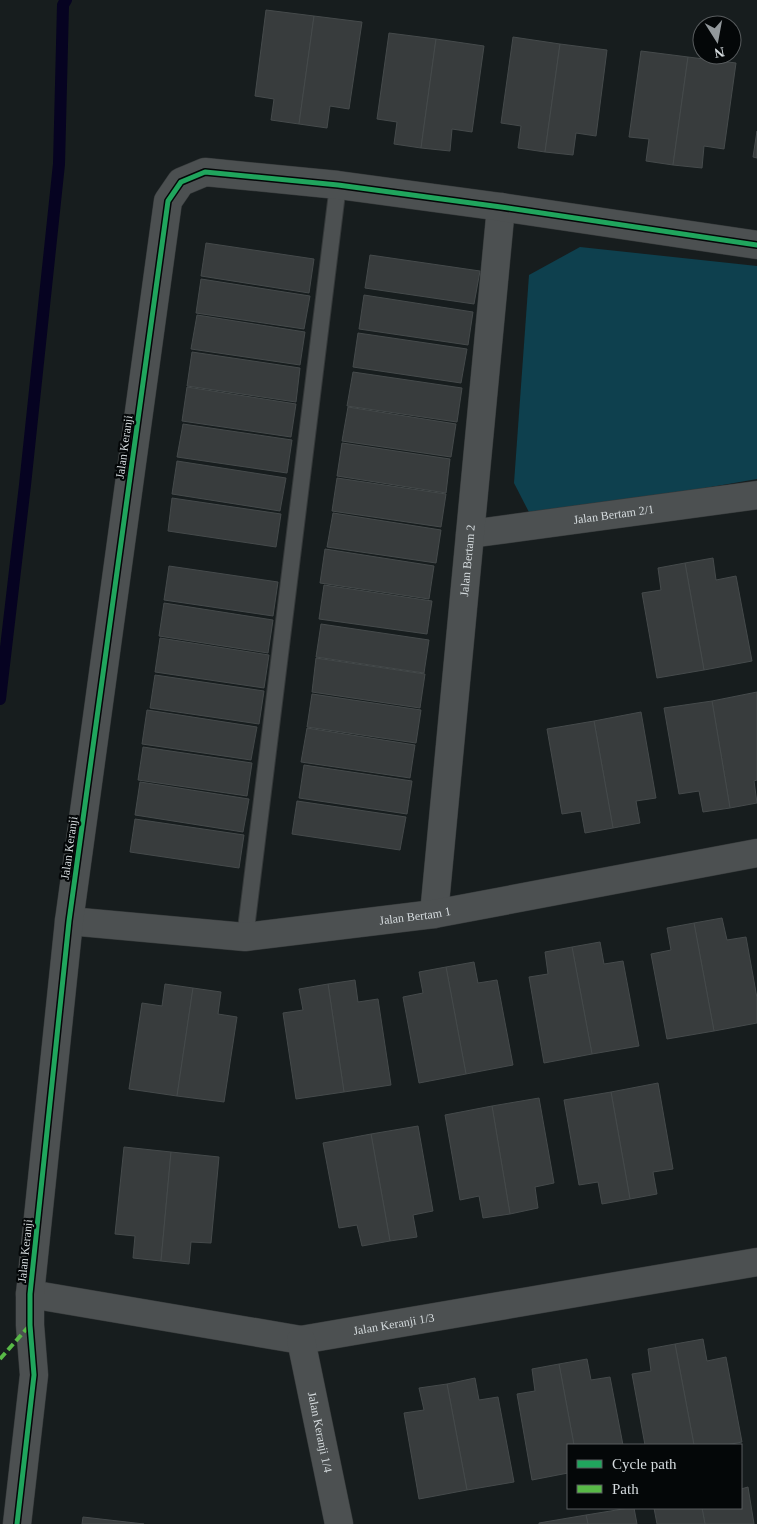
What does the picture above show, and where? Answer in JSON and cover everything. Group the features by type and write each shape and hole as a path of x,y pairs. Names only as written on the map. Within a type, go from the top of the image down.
{"street":[{"name":"Jalan Keranji","path":"17,1524 34,1376 30,1325 30,1294 69,921 168,201 181,182 205,172 338,184"},
{"path":"338,184 501,206 757,245"},
{"name":"Jalan Bertam 2","path":"434,914 501,206"},
{"name":"Jalan Bertam 2/1","path":"470,534 757,496"},
{"name":"Jalan Bertam 1","path":"69,921 245,937 434,914 757,854"},
{"name":"Jalan Keranji 1/3","path":"30,1294 300,1340 757,1262"},
{"name":"Jalan Keranji 1/4","path":"300,1340 339,1524"}],"lane":[{"path":"245,937 338,184"}],"shaded area":[{"path":"580,247 757,266 757,479 532,518 514,483 529,275"}],"building":[{"path":"266,10 314,16 299,124 271,120 274,99 255,96"},
{"path":"314,16 362,22 349,109 330,106 327,128 299,124"},
{"path":"389,33 436,39 421,148 394,144 397,122 377,119"},
{"path":"513,37 560,44 545,152 518,148 521,126 501,123"},
{"path":"436,39 484,46 472,132 452,129 450,151 421,148"},
{"path":"560,44 607,50 596,136 576,133 573,155 545,152"},
{"path":"641,51 688,57 673,165 646,161 649,139 629,137"},
{"path":"688,57 692,58 692,65 736,65 724,149 704,146 702,168 673,165"},
{"path":"757,131 757,158 753,157"},
{"path":"206,243 314,259 309,293 201,276"},
{"path":"370,255 480,271 474,304 365,288"},
{"path":"201,279 310,296 304,329 196,313"},
{"path":"364,295 473,312 468,345 359,329"},
{"path":"197,315 305,332 300,365 191,349"},
{"path":"358,333 467,349 461,383 353,367"},
{"path":"192,352 300,368 296,402 187,386"},
{"path":"353,372 462,388 457,422 347,406"},
{"path":"187,387 296,404 291,437 182,421"},
{"path":"348,407 456,424 451,457 342,441"},
{"path":"183,424 292,440 287,473 177,457"},
{"path":"342,443 450,459 446,493 337,476"},
{"path":"177,461 286,478 280,511 172,494"},
{"path":"337,478 446,494 441,527 332,511"},
{"path":"172,498 281,514 276,547 168,531"},
{"path":"333,513 441,530 436,563 327,547"},
{"path":"325,549 434,566 429,599 320,583"},
{"path":"713,558 716,580 736,576 752,661 704,670 685,563"},
{"path":"685,563 704,670 657,678 642,593 661,590 658,568"},
{"path":"169,566 278,582 273,616 164,600"},
{"path":"324,585 432,601 427,634 319,619"},
{"path":"164,603 273,620 268,653 159,636"},
{"path":"321,624 429,640 424,673 316,657"},
{"path":"160,638 269,655 264,688 155,672"},
{"path":"316,658 425,674 420,708 312,692"},
{"path":"155,675 264,691 259,724 150,708"},
{"path":"757,692 757,780 754,781 757,803 730,808 712,701"},
{"path":"312,694 421,710 416,743 307,727"},
{"path":"712,701 730,808 703,812 699,791 679,794 664,708"},
{"path":"147,710 257,727 251,760 142,744"},
{"path":"641,712 656,798 636,801 640,823 613,828 594,721"},
{"path":"594,721 613,828 585,833 581,811 562,814 547,729"},
{"path":"307,728 415,745 410,778 301,762"},
{"path":"143,747 252,763 247,796 138,780"},
{"path":"304,765 412,781 407,814 299,798"},
{"path":"140,782 249,799 243,832 135,815"},
{"path":"297,801 406,817 400,850 292,834"},
{"path":"135,819 244,835 239,868 130,852"},
{"path":"722,918 727,940 746,937 757,998 757,1023 714,1031 694,923"},
{"path":"694,923 714,1031 667,1039 651,954 671,950 667,928"},
{"path":"600,942 604,964 623,961 639,1046 592,1054 572,947"},
{"path":"572,947 592,1054 544,1063 529,977 548,974 545,952"},
{"path":"474,962 478,983 497,980 513,1065 466,1074 446,967"},
{"path":"446,967 466,1074 419,1083 403,997 423,993 419,972"},
{"path":"355,980 358,1002 378,999 391,1085 344,1092 328,984"},
{"path":"165,984 193,988 177,1096 129,1089 142,1003 162,1006"},
{"path":"328,984 344,1092 296,1099 283,1013 303,1010 299,989"},
{"path":"193,988 221,992 218,1014 237,1017 224,1102 177,1096"},
{"path":"658,1083 673,1169 653,1172 657,1194 630,1199 611,1092"},
{"path":"611,1092 630,1199 602,1204 598,1182 579,1185 564,1100"},
{"path":"539,1098 554,1183 535,1187 538,1208 510,1214 492,1106"},
{"path":"492,1106 510,1214 483,1218 479,1196 460,1200 445,1115"},
{"path":"418,1126 433,1211 413,1215 417,1237 390,1241 371,1134"},
{"path":"371,1134 390,1241 362,1246 357,1225 339,1228 323,1143"},
{"path":"124,1147 171,1152 161,1261 133,1258 135,1236 115,1234"},
{"path":"171,1152 219,1157 211,1243 191,1242 189,1264 161,1261"},
{"path":"703,1339 707,1361 726,1357 742,1442 731,1444 694,1444 675,1344"},
{"path":"675,1344 694,1444 645,1444 632,1374 651,1371 648,1349"},
{"path":"587,1359 591,1380 610,1377 623,1444 574,1444 559,1364"},
{"path":"559,1364 574,1444 567,1444 567,1473 532,1480 517,1394 535,1391 532,1369"},
{"path":"475,1378 479,1400 498,1397 514,1482 467,1490 447,1384"},
{"path":"447,1384 467,1490 419,1499 404,1413 424,1410 419,1388"},
{"path":"748,1487 754,1524 705,1524 702,1509 742,1509 742,1489"},
{"path":"634,1509 637,1524 588,1524 586,1515"},
{"path":"654,1509 702,1509 705,1524 657,1524"},
{"path":"586,1515 588,1524 539,1524 539,1523"},
{"path":"83,1517 144,1524 82,1524"}],"waterway":[{"path":"0,699 59,164 63,5 66,0"}],"marked path":[{"path":"0,1359 30,1325"}],"cycle path":[{"path":"17,1524 34,1375 30,1325 30,1294 69,921 168,201 181,182 205,172 338,185 757,245"}]}
